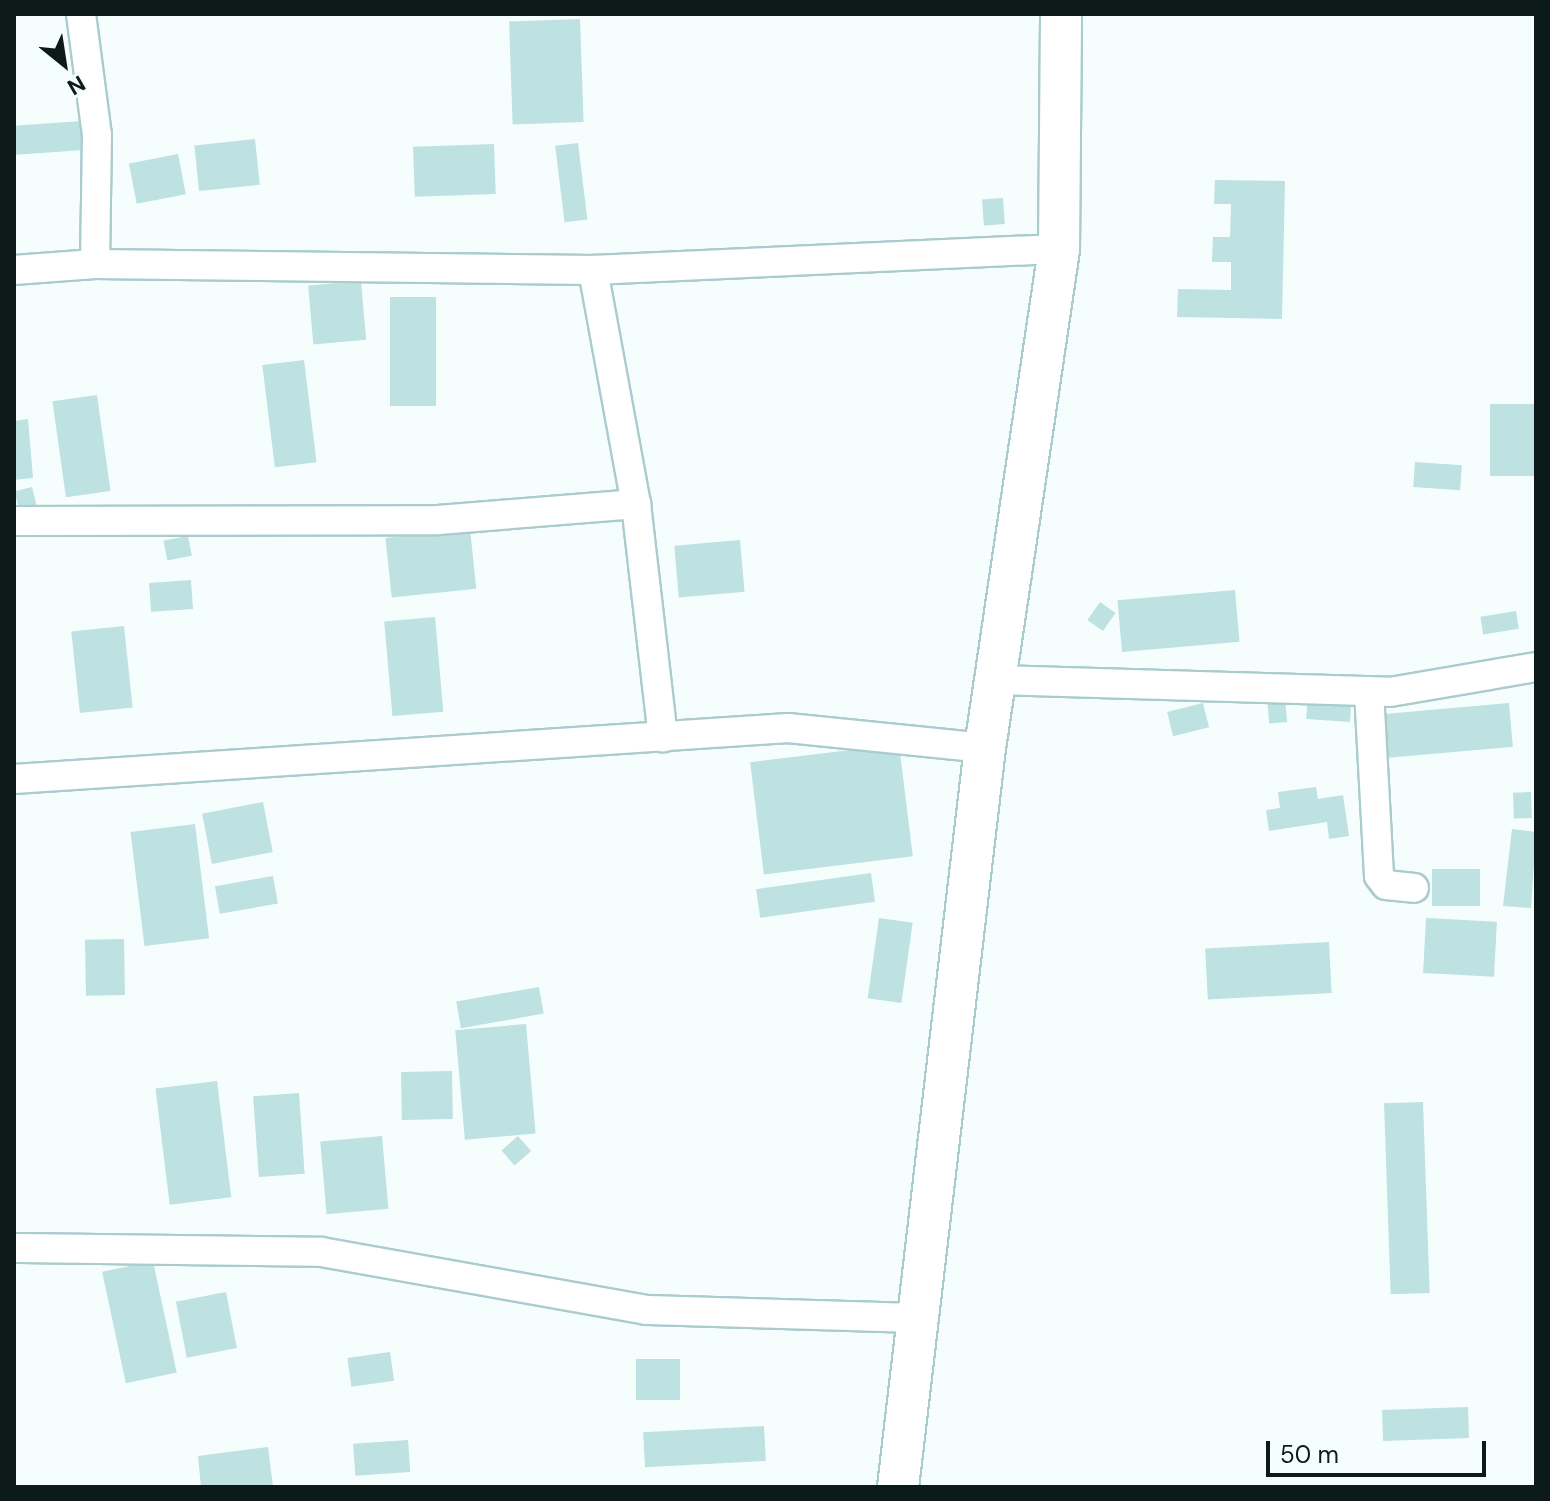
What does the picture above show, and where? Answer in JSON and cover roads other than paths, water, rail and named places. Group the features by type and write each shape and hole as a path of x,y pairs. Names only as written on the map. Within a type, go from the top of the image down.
{"main road":[{"path":"898,1487 985,748 1059,249 1061,14"}],"street":[{"path":"81,14 97,135 95,264"},
{"path":"14,270 95,264 593,270 1059,249"},
{"path":"593,270 636,504 663,737"},
{"path":"14,521 438,520 636,504"},
{"path":"997,680 1369,691 1536,667"},
{"path":"1369,691 1379,876 1386,885 1414,888"},
{"path":"14,779 788,728 985,748"},
{"path":"14,1248 321,1252 646,1310 918,1318"}]}
